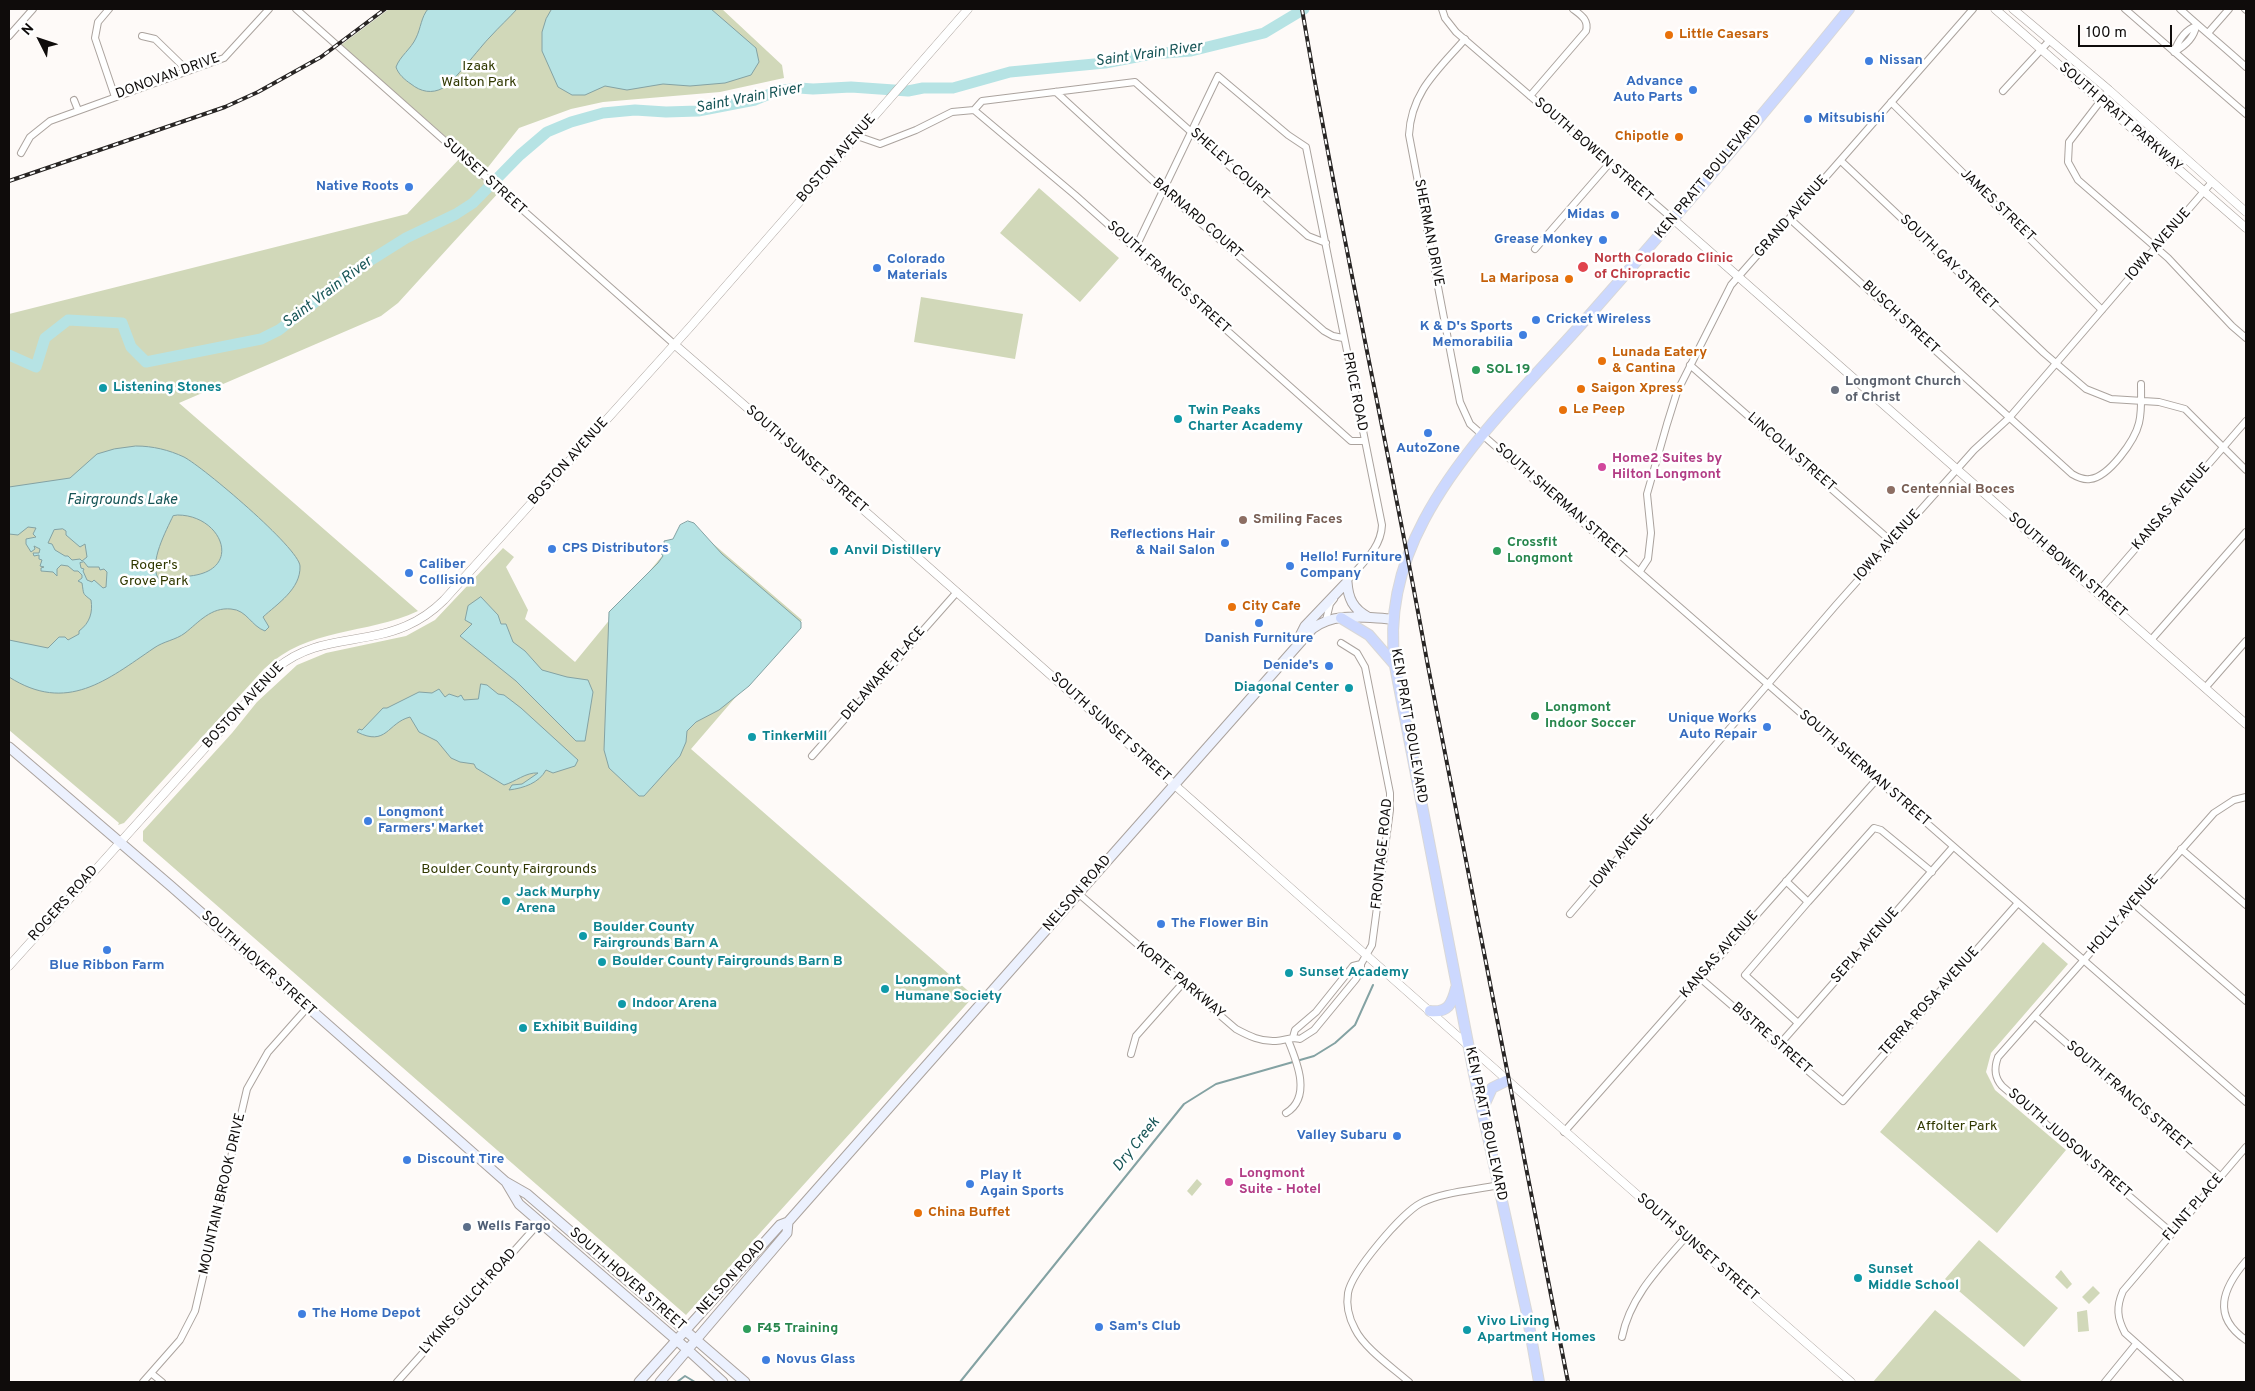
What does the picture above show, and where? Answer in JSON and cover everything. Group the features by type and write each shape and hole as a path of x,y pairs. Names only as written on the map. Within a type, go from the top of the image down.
{"highway":[{"name":"KEN PRATT BOULEVARD","path":"1539,1382 1527,1314 1468,1045 1395,666 1393,619 1399,582 1424,521 1446,483 1483,436 1674,220 1850,9"},
{"path":"1341,618 1369,635 1395,666"},
{"path":"1430,1011 1440,1012 1450,1005 1457,985"},
{"path":"1482,1111 1492,1088 1506,1081"}],"main road":[{"path":"1347,582 1348,595 1352,604 1362,614 1371,618"},
{"path":"1294,649 1305,626 1347,582"},
{"path":"1326,620 1341,618 1393,619"},
{"name":"NELSON ROAD","path":"639,1382 780,1225 788,1222 1312,629 1326,620"},
{"name":"SOUTH HOVER STREET","path":"9,747 120,842 506,1182 527,1194 745,1382"},
{"name":"SOUTH HOVER STREET","path":"506,1182 519,1204 723,1382"},
{"path":"540,1222 548,1212"},
{"name":"NELSON ROAD","path":"660,1382 787,1234 788,1222"}],"street":[{"path":"9,36 33,9"},
{"path":"109,9 94,29 94,38 114,97"},
{"name":"DONOVAN DRIVE","path":"22,153 30,138 50,121 188,71 229,54 269,9"},
{"name":"SUNSET STREET","path":"296,9 674,344"},
{"name":"BOSTON AVENUE","path":"120,842 287,660 304,650 320,645 404,627 433,611 529,507 674,344 968,9"},
{"name":"SOUTH BOWEN STREET","path":"1442,9 1451,26 1465,39 1608,165 1674,220 2246,724"},
{"path":"1530,96 1586,31 1588,25 1586,20 1573,9"},
{"name":"GRAND AVENUE","path":"1640,571 1648,559 1651,533 1648,494 1677,392 1727,292 1973,9"},
{"name":"SOUTH PRATT PARKWAY","path":"1995,9 2246,228"},
{"name":"SOUTH PRATT PARKWAY","path":"2013,9 2109,90 2246,212"},
{"path":"2124,9 2246,114"},
{"path":"2182,9 2196,26 2208,33 2246,67"},
{"path":"2208,33 2229,9"},
{"path":"2174,52 2183,47 2195,33 2196,26"},
{"path":"142,36 155,39 188,71"},
{"name":"SHERMAN DRIVE","path":"1465,39 1419,93 1413,106 1409,135 1460,402 1470,424 1483,436"},
{"path":"2003,91 2050,40"},
{"name":"PRICE ROAD","path":"1191,132 1218,76 1288,135 1306,147 1382,531 1376,548 1330,604 1326,620"},
{"name":"SHELEY COURT","path":"1056,92 1135,82 1308,236 1326,243"},
{"path":"2109,90 2073,135 2067,152 2068,162 2078,180 2157,247 2232,326 2246,338"},
{"path":"857,136 880,144 909,133 952,112 974,110 982,101 1056,92"},
{"name":"BARNARD COURT","path":"1056,92 1163,190 1324,331 1333,336 1343,338"},
{"path":"74,100 78,110"},
{"name":"JAMES STREET","path":"1892,102 2102,310"},
{"name":"SOUTH FRANCIS STREET","path":"974,110 1075,195 1351,441 1364,441"},
{"path":"1135,249 1191,132"},
{"name":"SOUTH GAY STREET","path":"1841,161 2056,364 2086,389 2098,396 2111,399 2141,400 2177,405 2185,409 2246,470"},
{"path":"1535,249 1608,165"},
{"name":"IOWA AVENUE","path":"1570,914 1767,683 1956,469 2008,418 2056,364 2212,182"},
{"name":"BUSCH STREET","path":"1790,219 2072,474 2089,480 2104,473 2128,446 2139,422 2141,384"},
{"name":"SOUTH SUNSET STREET","path":"674,344 957,592 1544,1114"},
{"name":"LINCOLN STREET","path":"1690,365 1892,542"},
{"name":"KANSAS AVENUE","path":"2097,593 2246,421"},
{"name":"SOUTH SHERMAN STREET","path":"1483,436 1640,571 2246,1102"},
{"path":"2150,640 2246,532"},
{"name":"DELAWARE PLACE","path":"812,756 957,592"},
{"path":"2205,688 2246,641"},
{"name":"FRONTAGE ROAD","path":"1341,643 1357,653 1365,667 1391,797 1375,928 1368,956"},
{"name":"KANSAS AVENUE","path":"1564,1132 1877,779"},
{"name":"HOLLY AVENUE","path":"2010,1044 2214,813 2228,803 2246,797"},
{"path":"1798,1023 1745,975 1808,902 1874,828 1881,830 1932,872"},
{"name":"ROGERS ROAD","path":"9,966 120,842"},
{"name":"SEPIA AVENUE","path":"1779,1046 1954,847"},
{"path":"2182,849 2246,905"},
{"path":"1786,881 1808,902"},
{"name":"KORTE PARKWAY","path":"1079,894 1236,1029 1248,1036 1275,1042 1290,1038 1300,1039 1314,1030 1356,979 1361,972 1361,964"},
{"name":"TERRA ROSA AVENUE","path":"1843,1101 2018,903"},
{"path":"2134,904 2246,1001"},
{"name":"KORTE PARKWAY","path":"1290,1038 1295,1030 1316,1012 1352,966 1361,964 1368,956"},
{"name":"BISTRE STREET","path":"1700,978 1843,1101"},
{"path":"1131,1054 1136,1036 1183,983"},
{"name":"MOUNTAIN BROOK DRIVE","path":"143,1382 180,1340 195,1311 247,1089 268,1052 307,1008"},
{"name":"SOUTH FRANCIS STREET","path":"2035,1016 2221,1177"},
{"path":"1286,1113 1294,1108 1299,1098 1301,1086 1290,1038"},
{"name":"SOUTH JUDSON STREET","path":"2010,1044 1998,1058 1996,1065 1995,1073 2002,1086 2172,1233"},
{"name":"SOUTH SUNSET STREET","path":"1518,1090 1851,1382"},
{"name":"FLINT PLACE","path":"2180,1382 2125,1333 2119,1323 2117,1312 2123,1291 2246,1147"},
{"path":"1409,1382 1364,1342 1356,1332 1350,1320 1348,1306 1351,1283 1362,1265 1412,1208 1432,1198 1499,1185"},
{"name":"LYKINS GULCH ROAD","path":"397,1382 540,1222"},
{"path":"1622,1337 1635,1300 1650,1278 1685,1238"},
{"path":"2246,1261 2227,1286 2224,1301 2229,1322 2246,1340"},
{"path":"2104,1382 2136,1344"},
{"path":"151,1373 162,1382"}],"green space":[{"name":"Izaak Walton Park","path":"389,9 722,9 782,65 784,78 720,92 603,102 571,109 519,128 485,171 341,45"},
{"name":"Roger's Grove Park","path":"461,157 500,191 398,303 381,316 179,403 418,611 398,619 318,639 281,655 264,669 124,823 118,825 119,823 9,730 9,314 407,214"},
{"path":"1039,188 1119,258 1080,302 1000,233"},
{"path":"921,297 1023,314 1015,359 914,342"},
{"name":"Boulder County Fairgrounds","path":"689,523 802,620 691,749 974,996 686,1315 143,841 143,831 232,733 257,702 297,665 326,653 406,636 435,620 503,548 514,557 506,567 528,610 525,619 575,662"},
{"name":"Affolter Park","path":"2043,942 2068,964 1991,1053 1986,1072 1995,1090 2066,1150 1997,1233 1880,1132"},
{"path":"1197,1179 1202,1184 1192,1196 1187,1191"},
{"path":"1979,1240 2058,1308 2024,1347 1945,1279"},
{"path":"2061,1270 2072,1284 2067,1289 2055,1277"},
{"path":"2093,1286 2100,1293 2089,1304 2082,1297"},
{"path":"1935,1310 2023,1382 1873,1382"},
{"path":"2087,1310 2089,1331 2078,1332 2077,1312"}],"water":[{"path":"428,9 517,9 447,85 439,90 431,91 415,87 406,81 396,67 414,42"},
{"path":"552,9 711,9 756,48 759,62 751,75 725,83 690,86 663,84 627,90 605,86 585,95 572,95 558,87 542,51 542,32 546,19"},
{"name":"Fairgrounds Lake","path":"136,446 167,450 184,457 194,464 249,508 284,543 296,557 300,566 297,582 287,595 263,617 269,627 265,631 256,626 241,612 231,609 217,610 181,635 158,646 103,681 68,693 50,693 30,688 9,677 9,640 48,648 59,637 65,637 68,640 79,634 79,631 86,624 90,617 92,604 91,600 84,593 82,583 78,581 82,578 82,575 78,571 61,565 57,569 57,576 53,572 41,571 41,568 44,567 40,566 42,560 39,559 39,555 34,556 33,553 39,553 40,549 34,546 35,549 31,552 26,544 26,539 36,537 33,534 36,528 28,527 18,535 9,534 9,487 70,478 97,454","holes":["173,516 193,517 206,524 221,543 222,554 217,564 207,572 172,580 170,583 158,578 156,564 163,538","63,529 66,531 66,535 80,547 85,544 87,557 82,561 80,559 72,560 55,550 52,544 48,543 54,530","84,562 88,567 104,569 107,572 106,587 103,588 94,580 92,582 87,580 80,563"]},
{"path":"688,521 694,523 722,554 801,622 801,628 749,686 719,710 696,722 687,731 686,742 680,756 644,796 639,796 609,768 604,750 609,612 658,563 663,556 660,552 665,546 664,541 673,539 680,525"},
{"path":"481,597 498,615 501,624 506,624 513,642 525,651 542,670 567,677 588,680 593,692 585,741 576,741 516,681 460,636 472,624 465,620 468,606"},
{"path":"481,684 487,685 498,694 504,695 521,708 578,760 575,766 553,773 546,770 543,775 530,784 509,790 512,785 522,784 538,773 529,774 504,785 476,768 474,764 460,762 451,758 437,741 419,732 410,717 375,737 357,732 359,729 362,730 383,708 387,708 419,692 432,693 439,689 445,697 449,694 458,697 461,695 464,700 478,699"}],"waterway":[{"name":"Saint Vrain River","path":"9,355 36,367 45,338 68,320 122,323 131,347 146,362 261,339 279,330 363,265 406,238 456,214 473,203 520,155 547,132 571,122 603,113 635,110 666,112 698,111 755,100 777,91 799,88 851,87 908,91 923,88 953,88 1010,72 1105,63 1152,54 1191,51 1264,33 1304,9"},
{"name":"Dry Creek","path":"960,1382 1184,1104 1216,1084 1314,1056 1335,1043 1355,1025 1373,985"},
{"path":"677,1382 685,1376 695,1382"}],"railway":[{"path":"9,181 225,107 258,92 321,57 385,9"},
{"path":"1302,9 1316,91 1568,1382"}],"place":[{"name":"Little Caesars","path":"1669,35"},
{"name":"Nissan","path":"1869,61"},
{"name":"Advance Auto Parts","path":"1693,90"},
{"name":"Mitsubishi","path":"1808,119"},
{"name":"Chipotle","path":"1679,137"},
{"name":"Native Roots","path":"409,187"},
{"name":"Midas","path":"1615,215"},
{"name":"Grease Monkey","path":"1603,240"},
{"name":"North Colorado Clinic of Chiropractic","path":"1583,267"},
{"name":"Colorado Materials","path":"877,268"},
{"name":"La Mariposa","path":"1569,279"},
{"name":"Cricket Wireless","path":"1536,320"},
{"name":"K & D's Sports Memorabilia","path":"1523,335"},
{"name":"Lunada Eatery & Cantina","path":"1602,361"},
{"name":"SOL 19","path":"1476,370"},
{"name":"Listening Stones","path":"103,388"},
{"name":"Saigon Xpress","path":"1581,389"},
{"name":"Longmont Church of Christ","path":"1835,390"},
{"name":"Le Peep","path":"1563,410"},
{"name":"Twin Peaks Charter Academy","path":"1178,419"},
{"name":"AutoZone","path":"1428,433"},
{"name":"Home2 Suites by Hilton Longmont","path":"1602,467"},
{"name":"Centennial Boces","path":"1891,490"},
{"name":"Smiling Faces","path":"1243,520"},
{"name":"Reflections Hair & Nail Salon","path":"1225,543"},
{"name":"CPS Distributors","path":"552,549"},
{"name":"Anvil Distillery","path":"834,551"},
{"name":"Crossfit Longmont","path":"1497,551"},
{"name":"Hello! Furniture Company","path":"1290,566"},
{"name":"Caliber Collision","path":"409,573"},
{"name":"City Cafe","path":"1232,607"},
{"name":"Danish Furniture","path":"1259,623"},
{"name":"Denide's","path":"1329,666"},
{"name":"Diagonal Center","path":"1349,688"},
{"name":"Longmont Indoor Soccer","path":"1535,716"},
{"name":"Unique Works Auto Repair","path":"1767,727"},
{"name":"TinkerMill","path":"752,737"},
{"name":"Longmont Farmers' Market","path":"368,821"},
{"name":"Jack Murphy Arena","path":"506,901"},
{"name":"The Flower Bin","path":"1161,924"},
{"name":"Boulder County Fairgrounds Barn A","path":"583,936"},
{"name":"Blue Ribbon Farm","path":"107,950"},
{"name":"Boulder County Fairgrounds Barn B","path":"602,962"},
{"name":"Sunset Academy","path":"1289,973"},
{"name":"Longmont Humane Society","path":"885,989"},
{"name":"Indoor Arena","path":"622,1004"},
{"name":"Exhibit Building","path":"523,1028"},
{"name":"Valley Subaru","path":"1397,1136"},
{"name":"Discount Tire","path":"407,1160"},
{"name":"Longmont Suite - Hotel","path":"1229,1182"},
{"name":"Play It Again Sports","path":"970,1184"},
{"name":"China Buffet","path":"918,1213"},
{"name":"Wells Fargo","path":"467,1227"},
{"name":"Sunset Middle School","path":"1858,1278"},
{"name":"The Home Depot","path":"302,1314"},
{"name":"Sam's Club","path":"1099,1327"},
{"name":"F45 Training","path":"747,1329"},
{"name":"Vivo Living Apartment Homes","path":"1467,1330"},
{"name":"Novus Glass","path":"766,1360"}]}
